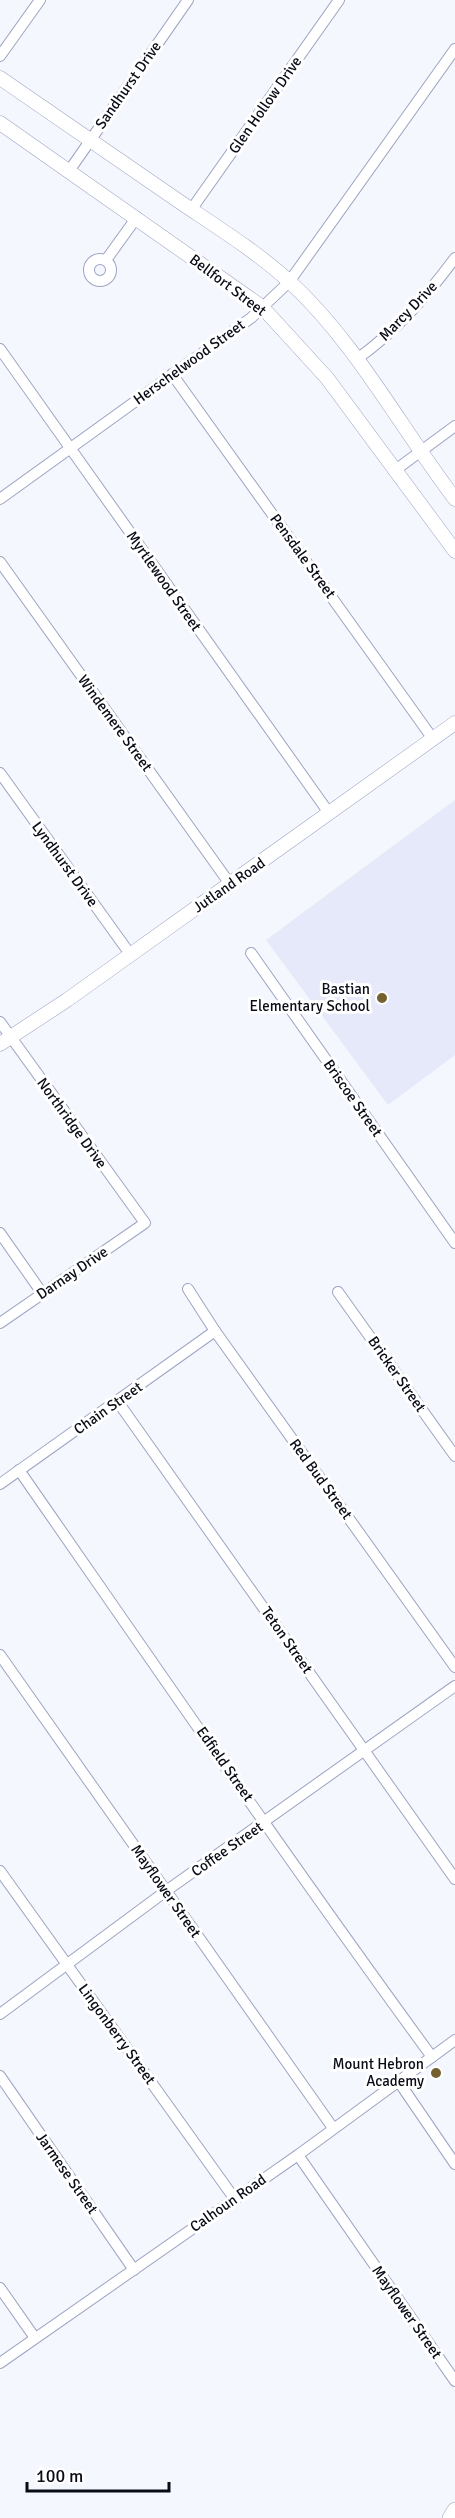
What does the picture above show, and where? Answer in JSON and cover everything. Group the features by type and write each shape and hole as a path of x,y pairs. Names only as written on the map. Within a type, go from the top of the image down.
{"main road":[{"path":"0,78 249,250 289,282 328,322 357,359 420,453 455,499"},
{"name":"Bellfort Street","path":"0,123 137,217 262,307 327,378 455,551"},
{"name":"Jutland Road","path":"5,1041 455,723"},
{"path":"450,2518 455,2511"}],"street":[{"path":"0,56 40,0"},
{"name":"Sandhurst Drive","path":"69,171 188,0"},
{"name":"Glen Hollow Drive","path":"191,210 339,0"},
{"name":"Herschelwood Street","path":"0,499 251,318 289,282 455,49"},
{"path":"106,260 137,217"},
{"name":"Marcy Drive","path":"357,359 387,337 409,315 455,258"},
{"name":"Myrtlewood Street","path":"0,349 329,813"},
{"name":"Pensdale Street","path":"172,374 433,739"},
{"path":"394,471 455,426"},
{"name":"Windemere Street","path":"0,562 230,884"},
{"name":"Lyndhurst Drive","path":"0,773 130,954"},
{"name":"Briscoe Street","path":"251,953 455,1243"},
{"name":"Northridge Drive","path":"0,1022 5,1041 145,1223"},
{"name":"Darnay Drive","path":"0,1323 145,1223"},
{"path":"0,1233 42,1293"},
{"name":"Red Bud Street","path":"188,1290 455,1666"},
{"name":"Bricker Street","path":"338,1292 455,1456"},
{"name":"Chain Street","path":"0,1484 215,1331"},
{"name":"Teton Street","path":"117,1402 455,1879"},
{"name":"Edfield Street","path":"19,1470 265,1821 305,1884 432,2057"},
{"name":"Mayflower Street","path":"0,1655 333,2128"},
{"name":"Coffee Street","path":"0,2014 68,1966 166,1891 455,1686"},
{"name":"Lingonberry Street","path":"0,1871 234,2198"},
{"name":"Calhoun Road","path":"0,2363 298,2155 455,2040"},
{"name":"Jarmese Street","path":"0,2076 134,2270"},
{"path":"399,2082 455,2164"},
{"name":"Mayflower Street","path":"298,2155 455,2381"},
{"path":"0,2288 35,2338"}],"shaded area":[{"name":"Bastian Elementary School","path":"455,800 455,1055 388,1105 266,940"}],"place":[{"name":"Bastian Elementary School","path":"382,998"},
{"name":"Mount Hebron Academy","path":"436,2073"}]}
